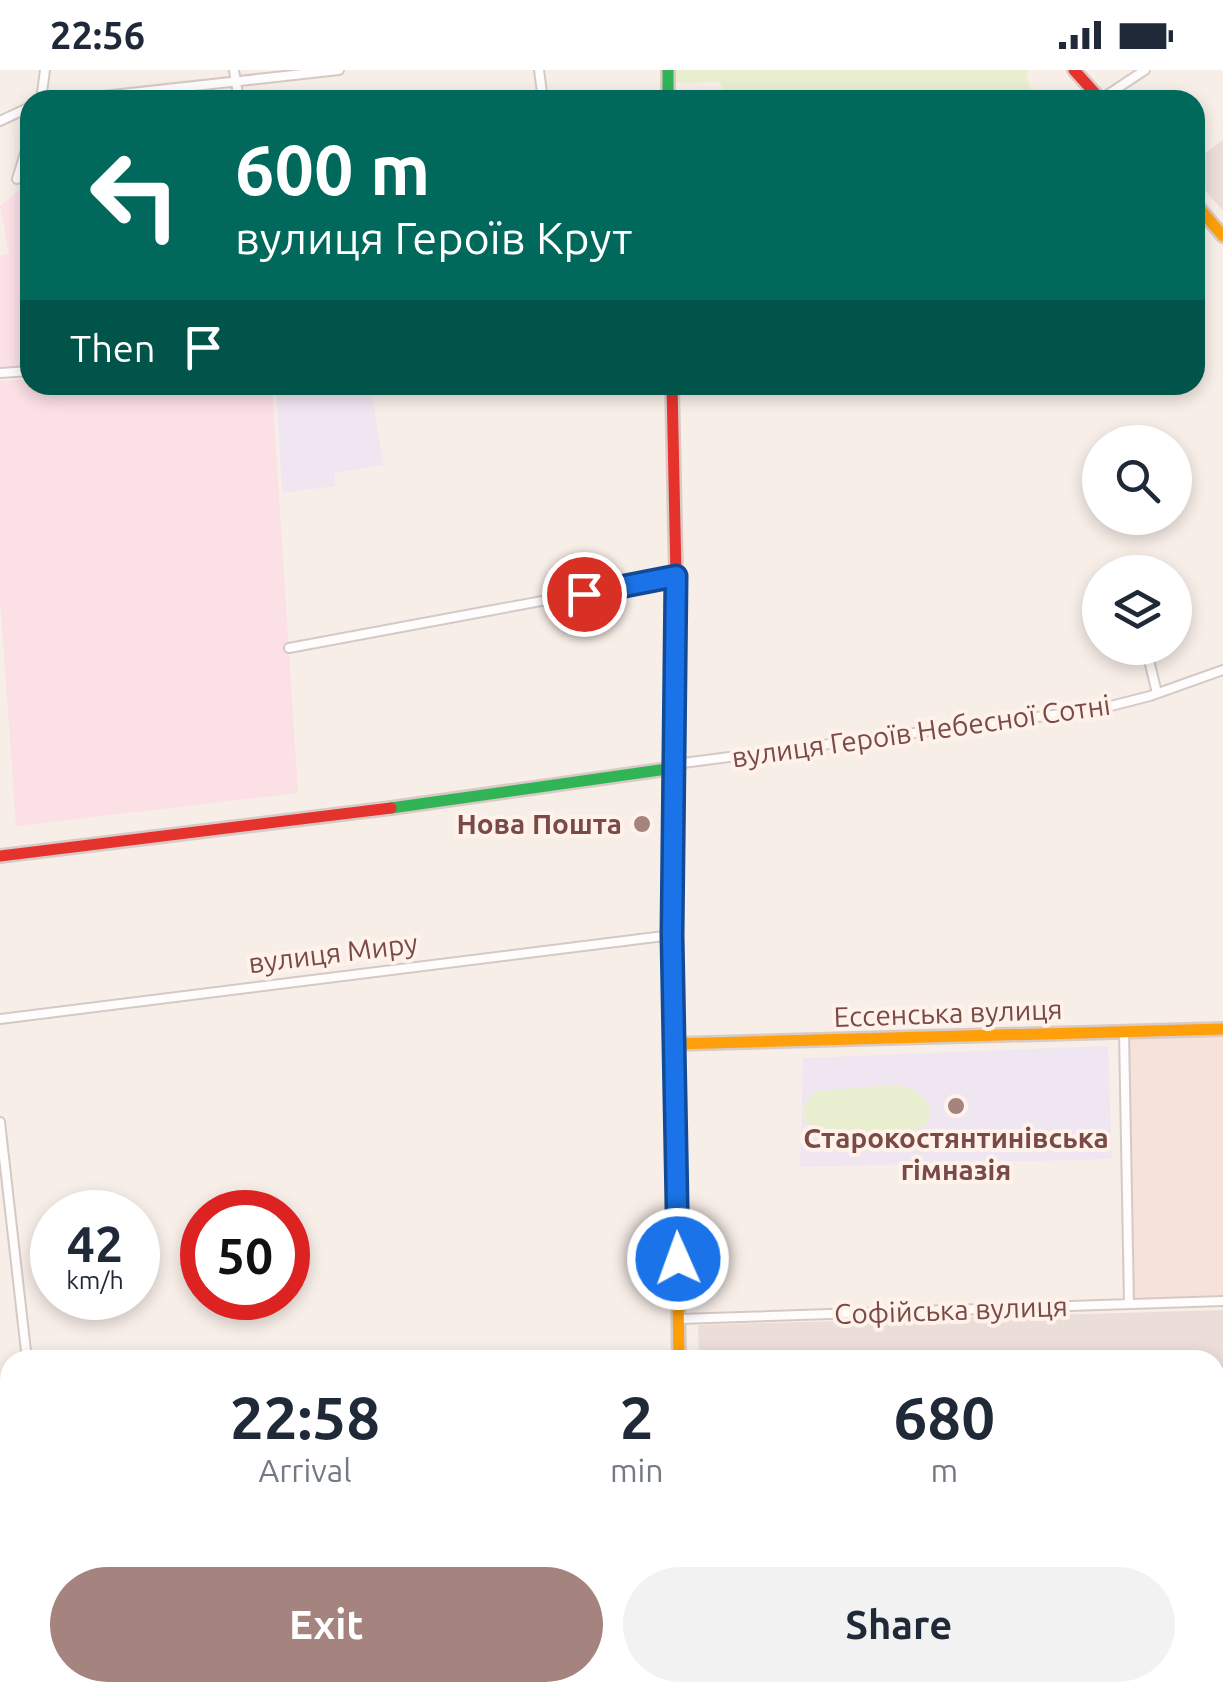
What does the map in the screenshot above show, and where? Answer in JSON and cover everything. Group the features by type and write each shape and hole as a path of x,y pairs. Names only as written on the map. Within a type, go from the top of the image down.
{"street":[{"path":"234,70 238,90"},
{"path":"162,90 339,70"},
{"path":"1074,70 1092,90"},
{"path":"1116,90 1145,70"},
{"path":"17,179 20,169"},
{"path":"1205,215 1223,236"},
{"path":"672,395 676,576 672,935 679,1350"},
{"path":"289,648 676,576"},
{"path":"1150,665 1157,693"},
{"name":"вулиця Героїв Небесної Сотні","path":"674,766 1099,709 1223,670"},
{"path":"0,856 292,822 674,766"},
{"name":"вулиця Миру","path":"0,1020 672,935"},
{"name":"Ессенська вулиця","path":"675,1044 1223,1028"},
{"path":"1124,1032 1128,1304"},
{"path":"0,1122 26,1350"},
{"path":"0,1272 15,1270"},
{"name":"Софійська вулиця","path":"679,1319 1223,1300"}],"shaded area":[{"path":"1223,140 1223,211 1205,190 1205,153"},
{"path":"20,189 20,367 0,368 0,256 9,254 0,206"},
{"path":"20,380 20,395 273,395 298,793 16,826 0,600 0,381"},
{"path":"277,395 372,395 384,465 335,473 335,486 282,493"},
{"path":"1223,1033 1223,1295 1133,1299 1129,1036"},
{"name":"Старокостянтинівська гімназія","path":"1108,1046 1112,1159 800,1167 803,1058"},
{"path":"1223,1310 1223,1350 699,1350 698,1325"}],"green space":[{"path":"674,70 1028,70 1031,90 723,90 719,82 675,83"},
{"path":"892,1085 914,1091 928,1104 930,1112 923,1127 893,1135 825,1135 811,1128 806,1120 804,1104 816,1091"}],"traffic: fast":[{"path":"668,70 668,90"},
{"path":"391,808 674,768"}],"traffic: slow":[{"path":"1205,215 1223,236"},
{"path":"675,1044 1223,1029"},
{"path":"674,1054 679,1350"}],"traffic: jam":[{"path":"1074,70 1092,90"},
{"path":"672,395 676,576 674,1054"},
{"path":"0,856 391,808"}],"place":[{"name":"Нова Пошта","path":"642,824"},
{"name":"Старокостянтинівська гімназія","path":"956,1106"}],"route":[{"path":"584,594 676,576 672,935 678,1259"}]}
